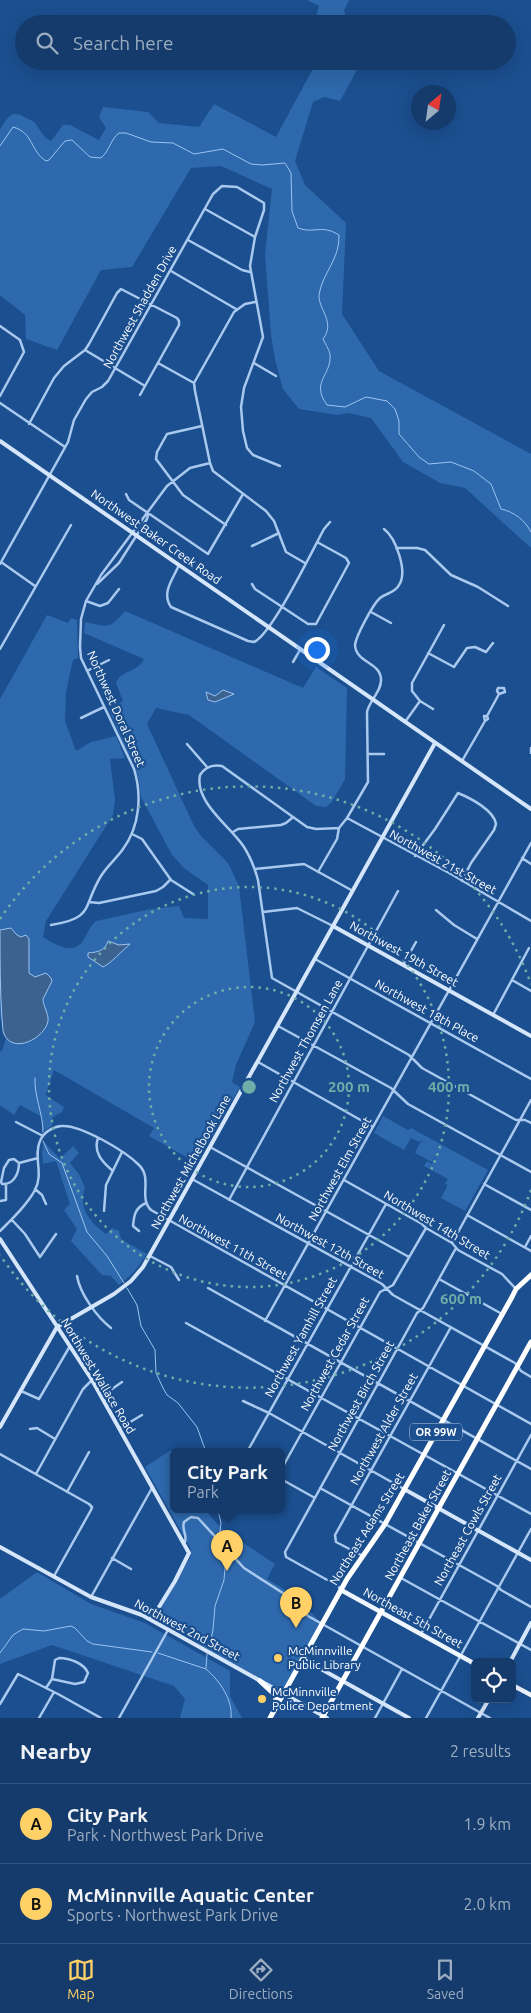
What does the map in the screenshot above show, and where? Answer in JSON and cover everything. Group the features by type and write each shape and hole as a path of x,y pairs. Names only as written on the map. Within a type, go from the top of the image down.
{"highway":[{"name":"Northeast Adams Street","path":"270,1718 341,1590 385,1524 516,1289 531,1276"},
{"name":"Northeast Baker Street","path":"324,1717 531,1342"},
{"path":"260,1681 275,1696 277,1705"}],"main road":[{"name":"Northeast 5th Street","path":"341,1590 471,1662"},
{"path":"516,1687 531,1696"}],"street":[{"name":"Northwest Shadden Drive","path":"0,563 65,447 74,420 88,395 106,384 213,194 222,186 236,187 264,203 264,210 255,237"},
{"path":"205,209 255,237 250,258 250,272 263,336 242,397 243,438 247,448 253,455 280,466"},
{"path":"188,240 242,270 250,272"},
{"path":"171,271 236,309"},
{"path":"29,424 54,378 64,366 85,350 121,289 151,303 179,321 140,396"},
{"path":"255,302 245,304 236,309 194,383 202,426 210,463 218,477 266,511 274,521 286,552 305,563"},
{"path":"0,326 17,338 23,345 23,356 0,396"},
{"path":"85,350 145,386"},
{"path":"158,363 194,383"},
{"path":"254,363 276,376"},
{"path":"0,404 65,447"},
{"path":"202,426 169,433 157,452 157,462 186,498 226,525"},
{"name":"Northwest Baker Creek Road","path":"0,441 531,809"},
{"path":"134,534 147,520 148,514 172,482 194,466 210,463"},
{"path":"126,494 129,500 148,514 208,554 243,494"},
{"path":"179,565 166,592 166,598 171,607 248,641 257,640 282,605 330,522"},
{"path":"0,649 71,525"},
{"path":"318,872 337,838 339,828 368,782 367,712 381,682 380,674 359,657 355,648 356,640 380,598 396,589 401,582 402,567 393,538 384,529"},
{"path":"252,546 279,533"},
{"name":"Northwest Doral Street","path":"96,584 113,570 134,534"},
{"name":"Northwest Doral Street","path":"51,925 74,920 80,916 102,874 124,848 136,823 139,800 136,775 87,670 80,646 81,619 86,601 96,584 134,534"},
{"path":"252,584 255,589 282,605 308,624 313,625 318,622 349,563 346,558 317,542"},
{"path":"396,548 425,550 451,575 478,587 508,606"},
{"path":"0,563 35,586"},
{"path":"86,601 95,605 104,605 112,600 119,589"},
{"path":"371,612 392,623"},
{"path":"433,709 420,701 412,691 412,683 444,625"},
{"path":"428,653 454,667 467,648 475,647 486,652 493,643"},
{"path":"293,662 300,650"},
{"path":"87,670 109,660"},
{"path":"462,761 488,719 487,716 499,694"},
{"path":"405,722 420,701"},
{"path":"81,718 104,707"},
{"name":"Northwest Michelbook Lane","path":"57,1326 114,1294 144,1267 435,743"},
{"path":"187,744 207,767"},
{"path":"531,748 531,753"},
{"path":"368,754 384,754"},
{"path":"339,828 316,830 307,827 292,818 226,768 217,765 207,767 200,775 199,786 201,792 213,811 245,849 255,869 272,978 412,1057 422,1068 516,1120 531,1123"},
{"path":"415,856 458,793 466,797 493,816 496,824 462,881"},
{"path":"232,832 238,829 281,825 292,818"},
{"name":"Northwest 21st Street","path":"347,818 531,921"},
{"path":"132,834 142,839 171,880 193,894"},
{"name":"Northwest Elm Street","path":"265,1320 531,842"},
{"path":"522,858 531,864"},
{"path":"255,869 300,864 353,891"},
{"path":"89,902 98,903 156,891 171,880"},
{"name":"Northwest Thomsen Lane","path":"229,1200 398,891"},
{"name":"Northwest 19th Street","path":"263,912 297,908 531,1036"},
{"path":"436,910 477,940"},
{"path":"403,965 416,942"},
{"path":"493,1014 529,948"},
{"name":"Northwest 18th Place","path":"315,959 531,1079"},
{"path":"512,980 531,991"},
{"path":"278,1026 394,1090 408,1104 531,1172"},
{"path":"258,1062 373,1127"},
{"path":"452,1243 531,1100"},
{"path":"16,1122 43,1136"},
{"path":"0,1231 12,1219 35,1189 40,1173 38,1147 43,1136 54,1128 67,1126 98,1138 122,1152 144,1171 147,1182 146,1203 135,1212 133,1226 140,1231"},
{"path":"98,1138 95,1145 98,1154 113,1170"},
{"path":"210,1147 409,1257"},
{"path":"104,1211 106,1185 122,1152"},
{"path":"19,1163 38,1158"},
{"path":"14,1159 19,1163 16,1177 6,1185 1,1184 1,1175 8,1162 14,1159"},
{"name":"Northwest 12th Street","path":"192,1180 350,1267 387,1289 393,1295 515,1363 521,1371 531,1377"},
{"name":"Northwest 14th Street","path":"344,1180 422,1224 452,1243 456,1248 502,1274 516,1289"},
{"path":"484,1184 531,1210"},
{"path":"0,1201 6,1200 6,1185"},
{"path":"35,1189 42,1195 46,1204"},
{"name":"Northwest 11th Street","path":"146,1203 151,1210 169,1221 531,1424"},
{"name":"Northwest Yamhill Street","path":"249,1448 386,1204"},
{"path":"467,1215 531,1251"},
{"path":"12,1219 22,1229 40,1257 56,1234"},
{"name":"Northwest Cedar Street","path":"285,1463 380,1292 393,1285 426,1228"},
{"path":"525,1247 531,1236"},
{"name":"Northwest Wallace Road","path":"0,1239 102,1396 189,1553 151,1620"},
{"name":"Northwest Birch Street","path":"341,1590 338,1586 284,1555 338,1453 456,1248"},
{"path":"150,1256 171,1267 179,1280"},
{"path":"77,1276 78,1284 92,1307 111,1328"},
{"path":"439,1279 502,1314"},
{"path":"208,1288 531,1469"},
{"path":"186,1323 531,1514"},
{"path":"0,1427 57,1326"},
{"name":"Northwest Alder Street","path":"363,1556 334,1539 334,1535 451,1327"},
{"path":"20,1391 39,1399 70,1346"},
{"path":"36,1474 82,1389 92,1380"},
{"path":"102,1396 122,1382"},
{"path":"243,1401 269,1413 531,1560"},
{"path":"120,1428 142,1415"},
{"path":"30,1429 37,1428 56,1438"},
{"name":"Northeast Cowls Street","path":"421,1634 531,1435"},
{"path":"68,1492 90,1452"},
{"path":"0,1454 89,1504 91,1510 54,1576"},
{"path":"285,1481 315,1498"},
{"path":"91,1597 152,1488"},
{"path":"320,1488 531,1607"},
{"path":"184,1544 186,1539 183,1527 184,1522 191,1517 198,1518 244,1568 300,1604 306,1614 322,1625 490,1718"},
{"path":"426,1718 531,1529"},
{"name":"Northwest 2nd Street","path":"0,1547 91,1597 132,1611 151,1620 324,1717"},
{"path":"112,1558 131,1569"},
{"path":"400,1578 531,1650"},
{"path":"512,1658 531,1623"},
{"path":"119,1718 168,1629"},
{"path":"46,1688 52,1679 55,1660 59,1658 71,1660 83,1666 88,1673 88,1677 81,1684 52,1679"},
{"path":"303,1660 409,1718"},
{"path":"375,1718 402,1669"},
{"path":"0,1704 18,1674 101,1718"},
{"path":"39,1718 54,1692"},
{"path":"478,1718 487,1703"}],"shaded area":[{"path":"307,0 349,0 344,11 346,15 316,15 319,6"},
{"path":"312,70 357,70 340,101 324,97 313,102 295,161 305,185 346,223 342,314 379,371 531,454 531,548 465,488 440,483 403,462 371,418 348,413 337,415 299,409 283,389 271,335 265,254 272,189 221,166 191,168 132,267 101,270 57,350 26,339 25,315 0,295 0,129 10,116 16,114 33,121 51,141 63,125 70,125 99,140 106,128 99,117 103,107 148,112 159,123 199,127 214,104 276,137"},
{"path":"125,611 303,688 316,667 347,688 345,779 332,802 326,807 316,806 189,715 156,708 147,724 194,826 201,836 228,863 239,886 255,1022 236,1065 232,1082 240,1087 197,1163 149,1136 154,1128 54,1070 46,1094 64,1107 62,1112 53,1117 52,1126 42,1132 42,1117 20,1105 14,1115 0,1105 0,1052 6,1038 3,1033 0,1014 0,699 47,615 68,623 71,618 77,620 78,658 73,660 66,692 65,721 76,751 91,742 116,736 125,758 110,759 115,800 113,815 46,921 43,937 63,947 74,948 83,941 96,921 151,909 179,906 184,918 208,919 208,885 185,869 172,855 141,797 138,777 109,710 123,701 116,683 118,679 138,666 144,659 84,633 85,622 108,626"},
{"path":"223,690 234,694 215,702 208,700 206,692 215,696"},
{"path":"11,928 17,935 21,937 26,935 29,939 29,973 35,977 46,973 52,981 43,999 48,1018 46,1027 35,1038 21,1044 8,1040 3,1028 0,986 0,930"},
{"path":"108,941 119,945 130,944 103,967 88,957 88,953 101,950"},
{"path":"383,1116 408,1130 411,1128 488,1170 465,1211 441,1198 448,1185 445,1184 448,1179 424,1166 427,1161 432,1164 439,1151 432,1162 415,1153 421,1141 434,1148 420,1140 419,1142 411,1138 404,1150 374,1133"},
{"path":"44,1142 60,1159 73,1146 79,1153 70,1163 79,1174 85,1188 83,1195 84,1208 95,1225 106,1234 112,1228 119,1231 121,1239 147,1254 134,1272 119,1285 111,1276 102,1275 71,1241 77,1229 64,1210 70,1204 56,1161 43,1164 42,1152"},
{"path":"170,1451 170,1512 145,1467"},
{"path":"171,1513 208,1513 221,1528 275,1564 267,1579 300,1599 322,1625 284,1694 157,1618 159,1610 191,1556 191,1549"},
{"path":"37,1572 91,1604 145,1623 230,1671 230,1696 242,1718 180,1718 185,1699 174,1686 52,1645 0,1664 0,1599"}],"waterway":[{"path":"0,146 13,127 25,133 37,152 46,161 65,141 72,140 90,157 101,158 116,136 119,133 126,133 151,142 173,143 194,154 223,149 251,164 285,163 291,173 292,211 298,228 304,230 327,230 339,235 337,252 319,295 328,327 323,339 330,354 330,362 321,384 322,397 327,405 345,407 366,397 387,401 395,409 399,421 399,434 419,457 429,464 451,462 474,471 491,484 501,509 519,517 531,532"},
{"path":"35,1078 43,1132"},
{"path":"43,1141 49,1154 62,1163 87,1232 107,1256 124,1283"},
{"path":"127,1288 137,1305 141,1326 155,1350 156,1373 163,1388 167,1395 178,1403 197,1427 205,1448"},
{"path":"219,1513 221,1523 219,1539"},
{"path":"209,1648 215,1606 224,1580 225,1568 218,1545"},
{"path":"0,1653 13,1635 23,1629 44,1631 71,1626 93,1644 152,1652"},
{"path":"158,1653 206,1669 216,1679 228,1698 231,1718"},
{"path":"206,1668 207,1654"}],"place":[{"name":"City Park","path":"227,1571"},
{"name":"McMinnville Aquatic Center","path":"296,1628"},
{"name":"McMinnville Public Library","path":"278,1658"},
{"name":"McMinnville Police Department","path":"262,1699"}]}
